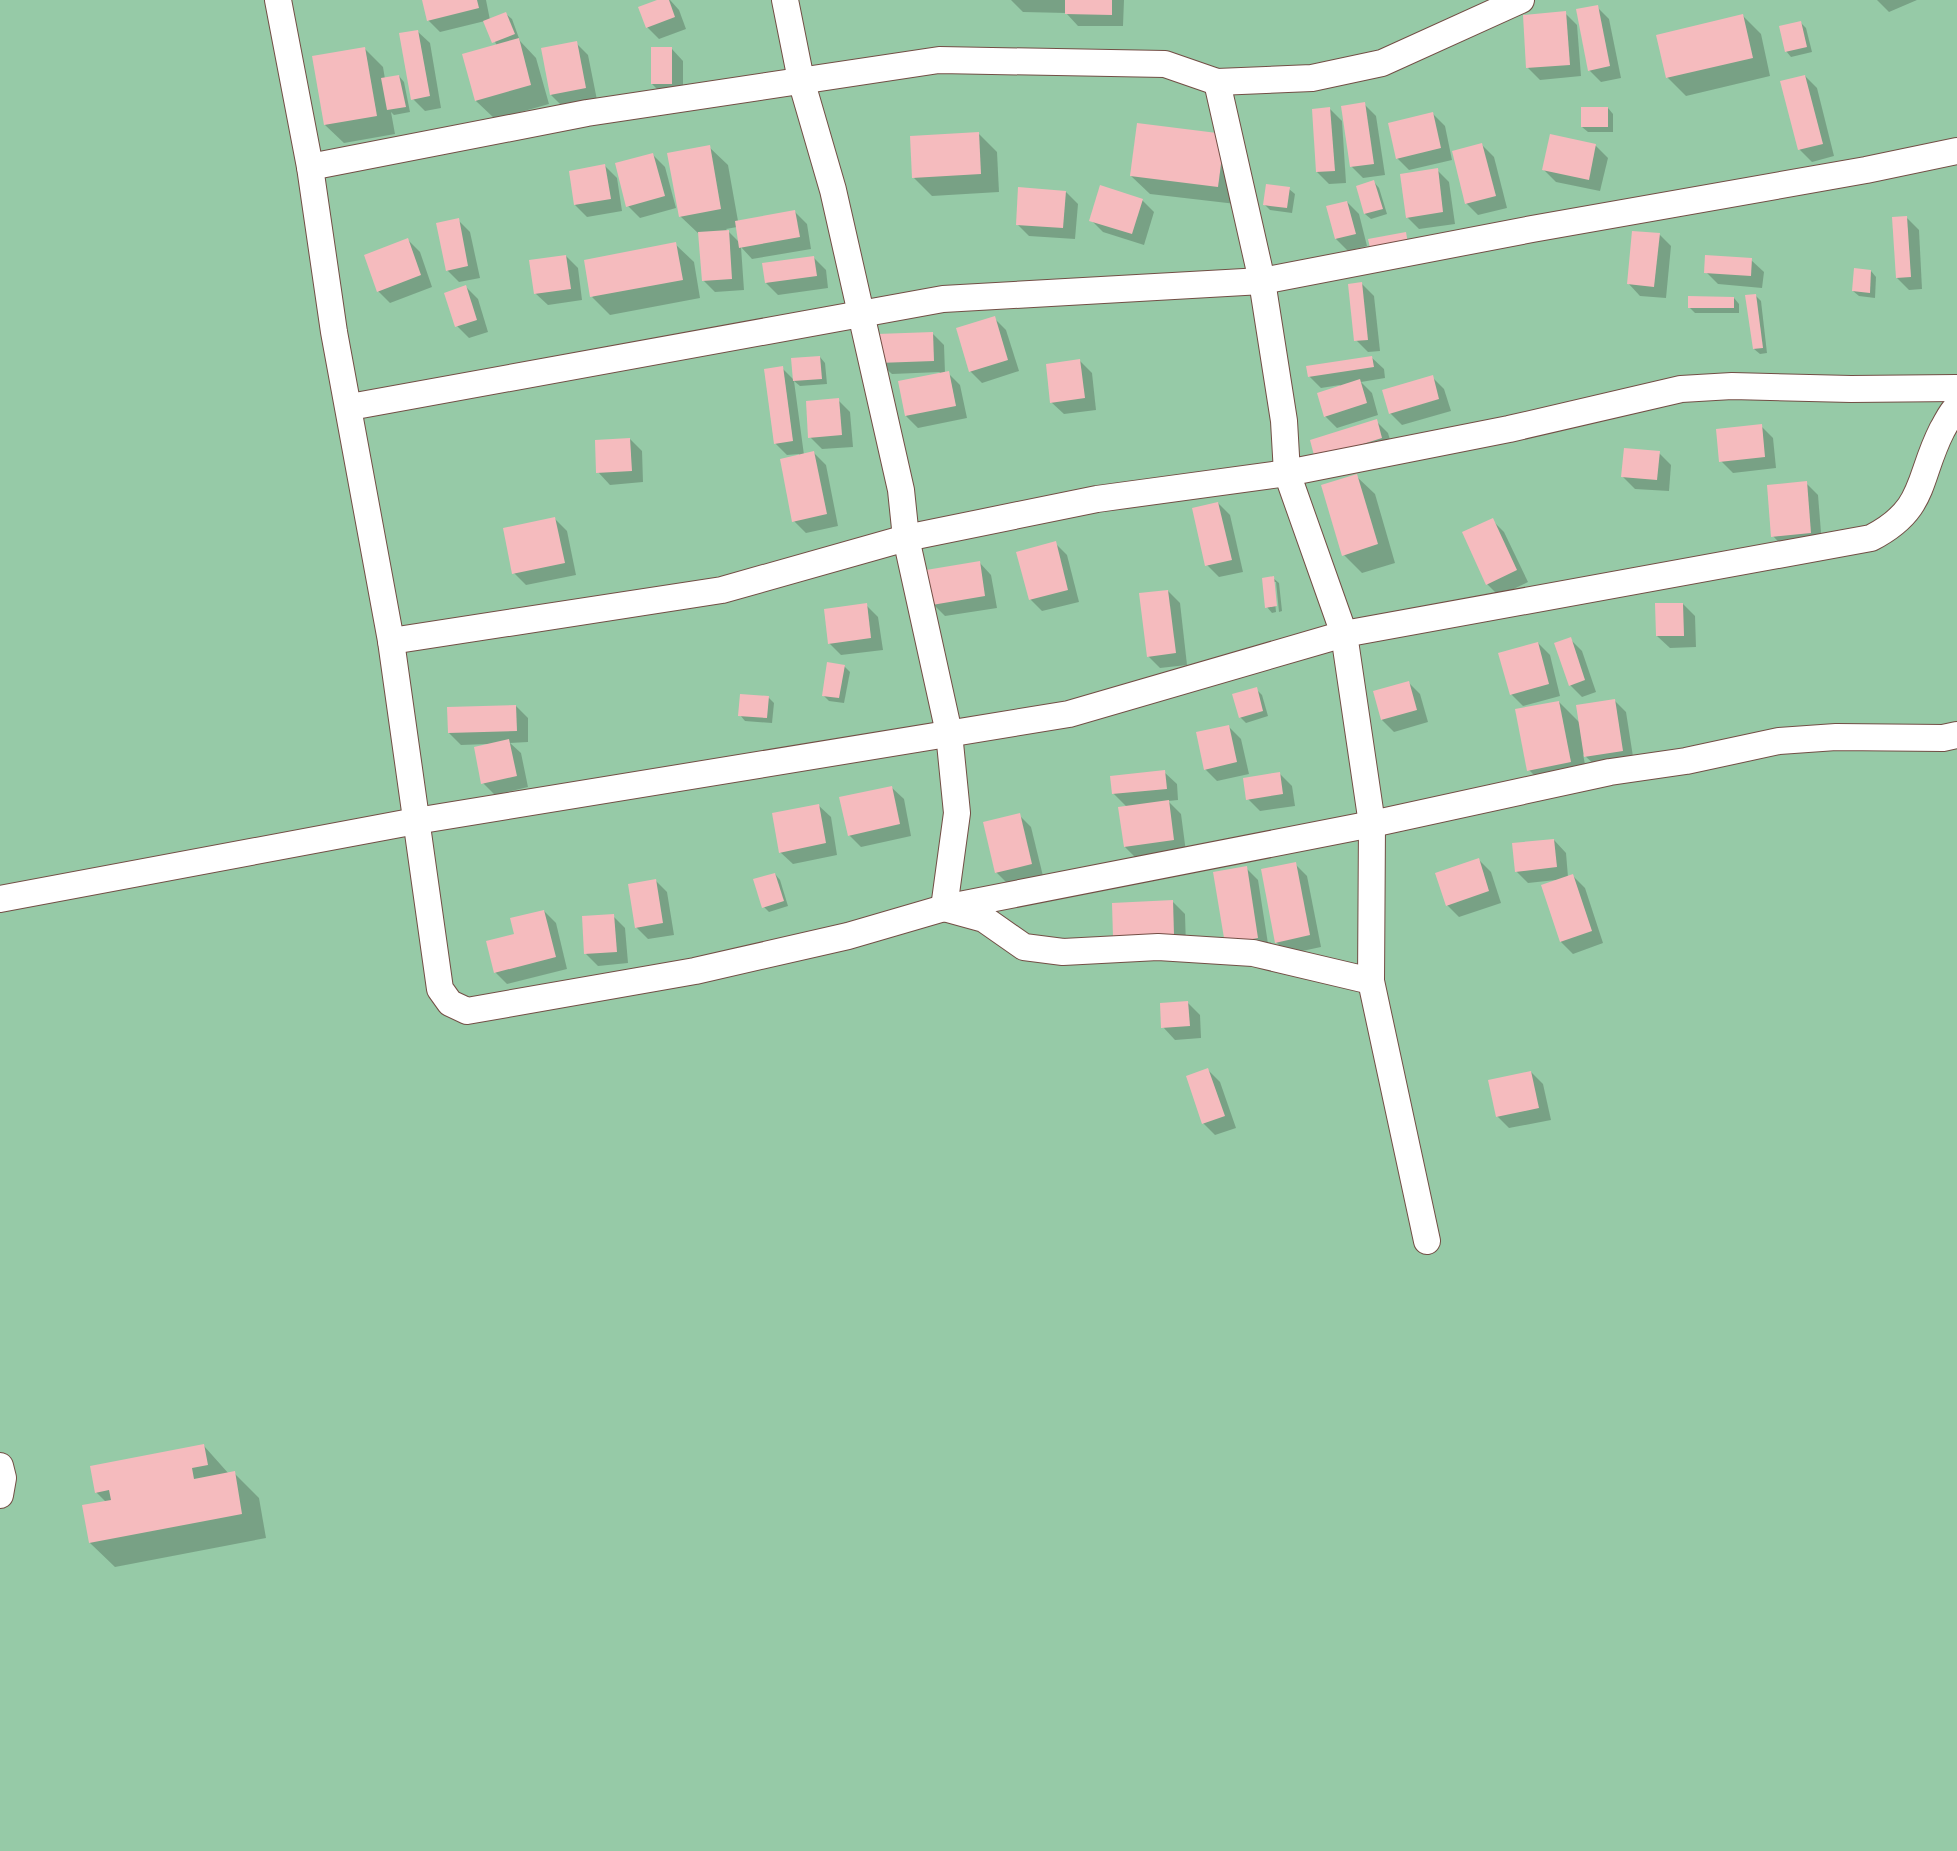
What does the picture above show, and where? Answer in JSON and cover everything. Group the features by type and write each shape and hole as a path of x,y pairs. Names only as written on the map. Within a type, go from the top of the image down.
{"street":[{"path":"278,0 310,167 334,332 350,408 391,641 440,989 450,1003 467,1011 695,971 848,936 944,908 1372,824 1610,772 1686,760 1779,741 1836,736 1943,738 1957,735"},
{"path":"785,0 801,80 833,190 902,490 906,537 949,733 957,813 944,908"},
{"path":"310,167 587,113 950,60 1165,64 1217,82 1312,78 1382,63 1521,0"},
{"path":"1217,82 1262,281 1284,421 1287,473 1344,634 1372,824 1371,981 1427,1241"},
{"path":"350,408 943,299 1262,281 1532,229 1866,170 1957,151"},
{"path":"391,641 722,590 906,537 1097,499 1287,473 1509,429 1681,389 1732,386 1851,389 1957,388"},
{"path":"0,899 416,821 1069,714 1344,634 1871,538 1891,527 1904,516 1914,500 1939,438 1957,407"},
{"path":"944,908 984,919 1024,947 1063,952 1158,947 1253,953 1371,981"},
{"path":"0,1466 3,1478 0,1495"}],"green space":[{"path":"0,0 1957,0 1957,1851 0,1851"}],"building":[{"path":"422,0 477,0 479,8 427,21"},
{"path":"657,0 669,0 675,17 646,28 638,7"},
{"path":"1065,0 1112,0 1112,15 1065,14"},
{"path":"1598,5 1610,66 1588,71 1576,9"},
{"path":"1566,11 1570,65 1526,68 1523,15"},
{"path":"506,12 515,34 492,43 483,21"},
{"path":"1743,14 1753,58 1666,78 1656,35"},
{"path":"1801,21 1807,47 1785,52 1779,26"},
{"path":"418,30 430,96 411,100 399,33"},
{"path":"519,38 531,85 475,101 462,54"},
{"path":"577,41 586,88 550,95 541,48"},
{"path":"365,47 377,116 324,125 312,56"},
{"path":"651,47 672,47 672,84 651,84"},
{"path":"399,75 406,107 387,110 381,78"},
{"path":"1805,75 1823,144 1798,150 1780,81"},
{"path":"1365,102 1374,164 1350,167 1341,106"},
{"path":"1330,107 1335,171 1316,172 1312,109"},
{"path":"1581,107 1608,107 1608,127 1581,127"},
{"path":"1433,112 1441,148 1396,159 1388,123"},
{"path":"1137,123 1225,134 1218,187 1130,176"},
{"path":"979,132 981,174 912,178 910,136"},
{"path":"1550,134 1596,144 1589,180 1542,170"},
{"path":"1482,143 1496,196 1465,204 1452,151"},
{"path":"710,145 721,209 679,217 667,153"},
{"path":"653,153 665,196 626,207 615,163"},
{"path":"605,164 611,199 574,205 569,171"},
{"path":"1438,168 1443,212 1406,218 1400,174"},
{"path":"1374,180 1383,209 1364,214 1356,186"},
{"path":"1266,184 1290,187 1287,208 1263,205"},
{"path":"1100,185 1143,199 1132,234 1089,221"},
{"path":"1018,187 1066,191 1063,228 1016,225"},
{"path":"1347,201 1356,234 1335,239 1326,206"},
{"path":"795,210 800,237 739,248 735,221"},
{"path":"1907,216 1911,277 1896,278 1892,217"},
{"path":"459,218 468,266 446,271 436,223"},
{"path":"729,230 732,279 702,281 698,232"},
{"path":"1632,231 1660,233 1654,287 1627,284"},
{"path":"1406,232 1408,244 1371,252 1368,239"},
{"path":"408,238 421,275 377,292 364,255"},
{"path":"676,242 683,280 590,297 584,260"},
{"path":"566,255 571,289 534,294 529,260"},
{"path":"1705,255 1752,258 1751,276 1704,273"},
{"path":"814,256 817,276 765,283 762,263"},
{"path":"1854,268 1871,270 1870,293 1852,291"},
{"path":"1362,282 1368,340 1354,341 1348,284"},
{"path":"466,285 477,320 455,327 444,293"},
{"path":"1756,294 1763,348 1753,349 1745,295"},
{"path":"1688,296 1734,297 1734,308 1688,308"},
{"path":"995,316 1008,360 969,372 956,328"},
{"path":"933,332 934,361 878,363 877,334"},
{"path":"820,356 822,379 793,381 791,358"},
{"path":"1372,356 1374,367 1308,377 1306,366"},
{"path":"1080,359 1085,398 1050,403 1046,364"},
{"path":"783,366 793,441 774,444 764,369"},
{"path":"949,371 956,406 905,416 898,381"},
{"path":"1433,375 1439,399 1389,414 1382,390"},
{"path":"1360,379 1367,403 1324,417 1317,393"},
{"path":"839,398 842,435 808,438 806,401"},
{"path":"1377,419 1382,438 1315,459 1310,440"},
{"path":"1762,424 1765,457 1719,462 1716,429"},
{"path":"630,438 632,471 596,473 595,440"},
{"path":"1624,448 1660,451 1657,480 1621,477"},
{"path":"814,451 827,514 792,522 780,459"},
{"path":"1357,474 1378,544 1342,556 1321,485"},
{"path":"1807,481 1811,533 1771,537 1767,485"},
{"path":"1218,502 1232,560 1205,566 1192,508"},
{"path":"555,517 565,563 512,574 503,528"},
{"path":"1493,518 1517,570 1486,585 1462,532"},
{"path":"1056,541 1068,590 1029,600 1016,552"},
{"path":"980,561 985,596 932,605 926,570"},
{"path":"1274,576 1277,606 1265,608 1262,578"},
{"path":"1168,590 1176,653 1147,657 1139,593"},
{"path":"867,603 871,638 828,644 824,609"},
{"path":"1655,603 1683,603 1684,636 1656,636"},
{"path":"1571,637 1585,680 1569,686 1554,643"},
{"path":"1538,642 1549,684 1510,695 1498,653"},
{"path":"827,662 845,665 839,698 822,696"},
{"path":"1409,681 1417,710 1381,720 1373,691"},
{"path":"1257,687 1263,711 1239,718 1232,694"},
{"path":"740,694 769,696 767,718 738,716"},
{"path":"1615,699 1623,751 1584,757 1576,705"},
{"path":"1559,701 1571,762 1527,771 1515,709"},
{"path":"516,705 517,731 448,733 447,707"},
{"path":"1229,725 1237,762 1204,770 1196,732"},
{"path":"509,739 517,776 481,784 474,747"},
{"path":"1165,770 1167,789 1112,794 1110,776"},
{"path":"1280,772 1283,794 1246,800 1243,778"},
{"path":"892,786 900,824 848,836 839,797"},
{"path":"1169,800 1174,840 1124,847 1118,807"},
{"path":"819,804 826,843 779,853 772,813"},
{"path":"1020,813 1032,864 995,873 983,822"},
{"path":"1554,839 1557,867 1515,872 1512,843"},
{"path":"1479,858 1489,891 1446,906 1435,873"},
{"path":"1296,862 1310,935 1275,943 1261,869"},
{"path":"1247,866 1258,938 1225,944 1213,872"},
{"path":"775,873 784,901 762,908 753,879"},
{"path":"1573,874 1592,931 1560,942 1541,885"},
{"path":"656,879 663,923 635,928 628,884"},
{"path":"1173,900 1174,935 1113,938 1112,903"},
{"path":"544,910 556,957 494,973 486,941 514,934 510,918"},
{"path":"614,914 617,952 584,954 582,916"},
{"path":"1188,1001 1190,1026 1161,1028 1160,1003"},
{"path":"1208,1068 1225,1116 1202,1124 1186,1076"},
{"path":"1531,1071 1539,1108 1496,1117 1488,1080"},
{"path":"204,1444 208,1465 192,1468 194,1479 235,1471 242,1514 89,1543 82,1505 111,1500 109,1490 95,1493 90,1466"}]}
